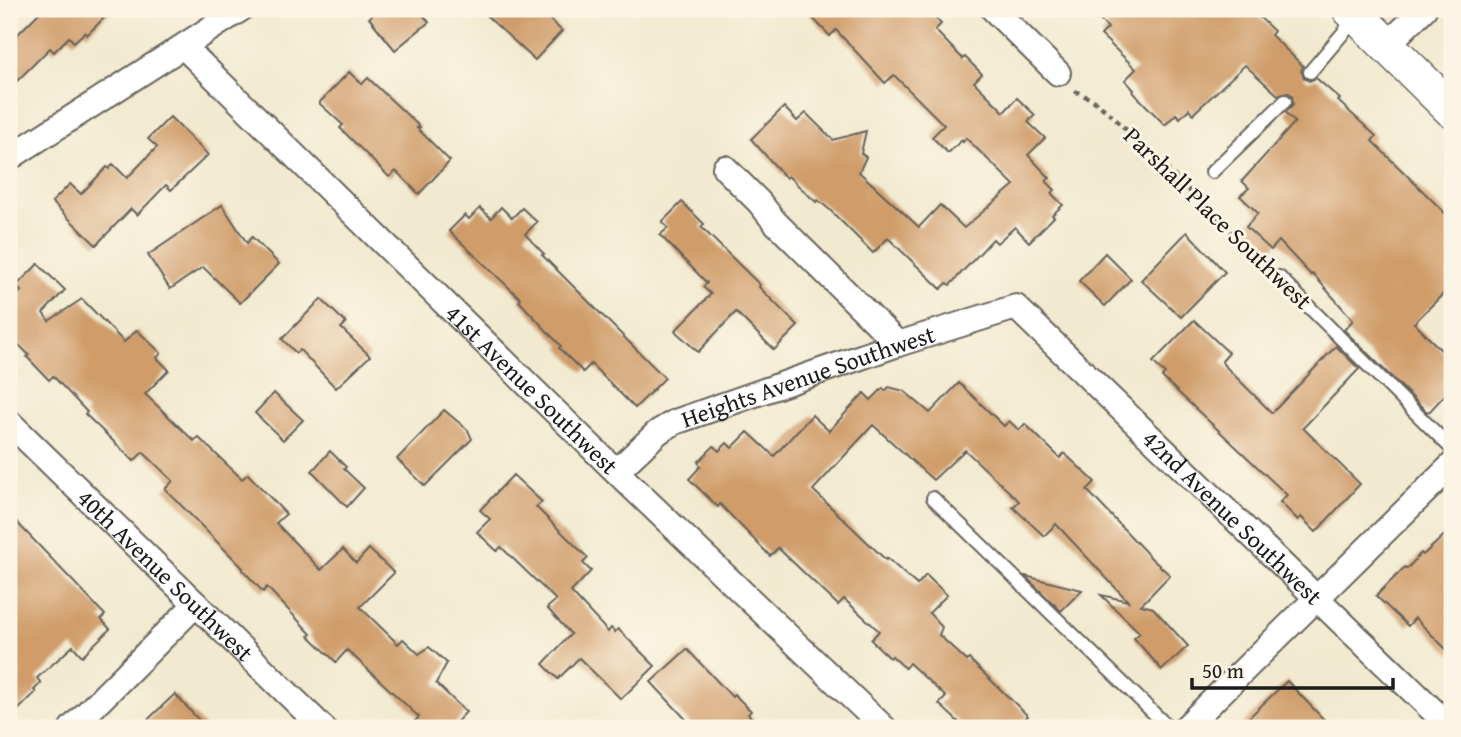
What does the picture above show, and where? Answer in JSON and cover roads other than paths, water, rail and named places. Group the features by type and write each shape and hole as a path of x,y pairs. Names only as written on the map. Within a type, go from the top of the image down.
{"main road":[{"path":"1354,13 1452,110"}],"street":[{"path":"9,158 241,9"},
{"path":"993,9 1058,73"},
{"path":"1387,46 1424,9"},
{"name":"41st Avenue Southwest","path":"184,47 884,728"},
{"path":"725,168 775,222 898,344"},
{"name":"Heights Avenue Southwest","path":"617,471 658,432 676,422 898,344 1016,307"},
{"name":"42nd Avenue Southwest","path":"1016,307 1317,598 1442,725"},
{"name":"40th Avenue Southwest","path":"9,422 323,728"},
{"path":"1185,728 1452,465"},
{"path":"72,728 196,604"}],"lane":[{"path":"1310,72 1354,13"},
{"path":"1212,172 1285,101"},
{"name":"Parshall Place Southwest","path":"1279,277 1452,449"},
{"path":"933,498 1169,728"}]}
